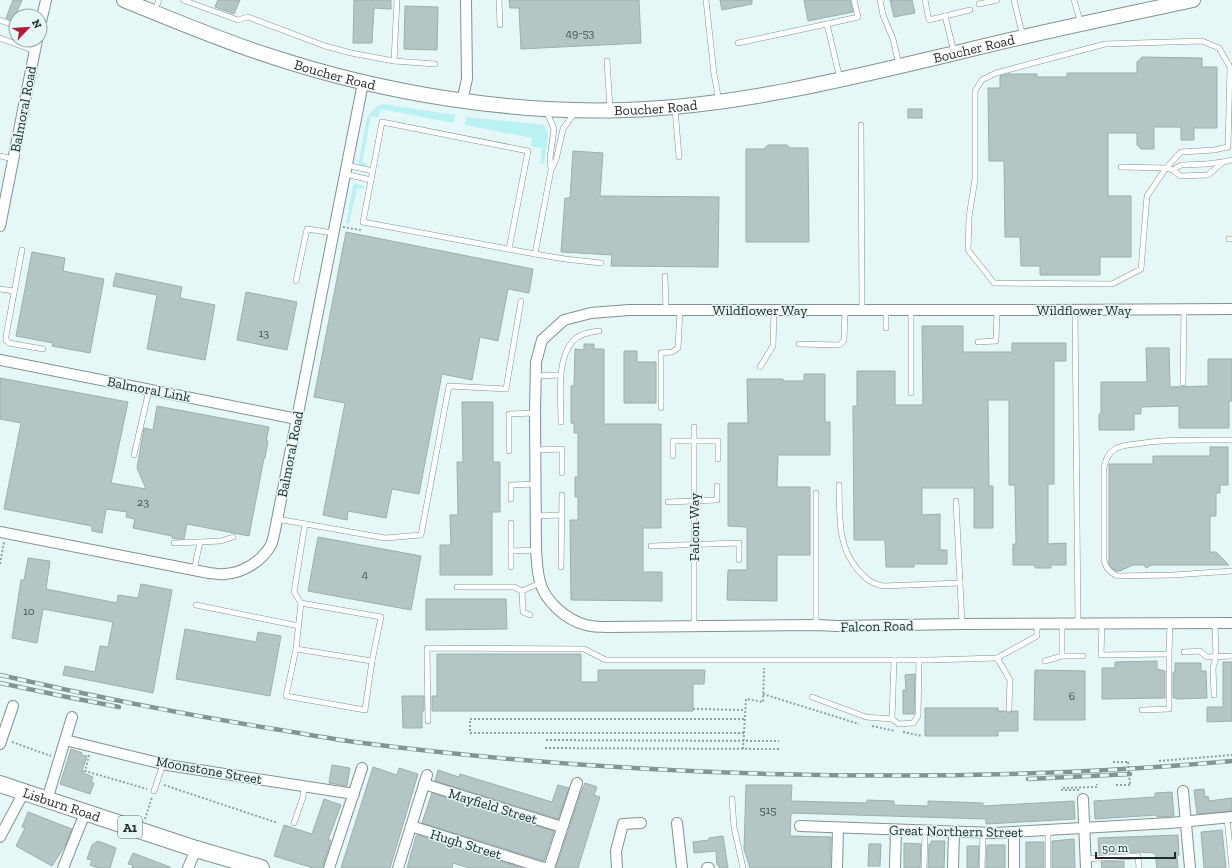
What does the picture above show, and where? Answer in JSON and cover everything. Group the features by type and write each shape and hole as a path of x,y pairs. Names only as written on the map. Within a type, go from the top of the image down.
{"main road":[{"name":"Lisburn Road","path":"0,784 196,849 261,868"}],"street":[{"name":"Boucher Road","path":"124,0 156,6 274,58 363,82 430,96 545,109 577,110 675,107 766,95 840,80 1193,0"},
{"path":"462,100 467,79 466,0"},
{"name":"Balmoral Road","path":"0,226 36,48"},
{"name":"Balmoral Road","path":"2,532 194,570 224,574 238,572 252,565 262,556 271,544 278,519 363,82"},
{"name":"Wildflower Way","path":"540,583 537,570 536,550 536,362 542,340 564,320 592,313 629,310 1232,309"},
{"name":"Balmoral Link","path":"0,360 297,419"},
{"name":"Falcon Road","path":"540,583 545,594 567,617 586,625 608,627 1232,623"},
{"path":"1,741 14,706"},
{"path":"47,800 72,717"},
{"name":"Moonstone Street","path":"66,740 163,764 354,794"},
{"path":"329,868 362,768"},
{"name":"Mayfield Street","path":"411,826 425,779 562,827"},
{"path":"549,868 577,783"},
{"path":"1183,791 1190,868"},
{"path":"0,837 24,792"},
{"path":"1083,799 1086,863"},
{"path":"64,868 85,813"},
{"name":"Great Northern Street","path":"800,826 983,833 1084,828 1230,817"},
{"path":"617,868 616,851 623,824 640,823"},
{"path":"677,823 682,868"},
{"path":"398,868 411,826"},
{"name":"Hugh Street","path":"411,826 544,868"},
{"path":"837,868 838,828"},
{"path":"895,868 896,830"},
{"path":"953,868 954,832"},
{"path":"1014,832 1014,868"},
{"path":"188,868 196,849"}],"lane":[{"path":"183,0 238,20 248,17 325,46 351,53 394,61 435,64"},
{"path":"394,61 397,0"},
{"path":"499,0 500,24"},
{"path":"706,0 714,74 719,102"},
{"path":"738,43 858,16 854,0"},
{"path":"880,0 883,15 893,39 900,66"},
{"path":"925,0 929,20 970,10"},
{"path":"979,4 997,0"},
{"path":"1014,0 1023,38"},
{"path":"1074,0 1081,25"},
{"path":"945,16 954,53"},
{"path":"827,24 840,80"},
{"path":"0,38 35,52"},
{"path":"1202,41 1219,48 1230,67 1230,147 1214,150 1181,152 1166,168 1147,196 1141,269 1112,284 994,284 968,250 969,217 975,179 975,91 982,80 996,72 1105,44 1202,41"},
{"path":"607,61 610,110"},
{"path":"675,107 679,157"},
{"path":"535,254 551,170 550,158 554,129 545,109"},
{"path":"551,170 556,160 563,129 577,110"},
{"path":"509,249 528,151 382,122 363,222 388,226 535,254 564,259 601,263"},
{"path":"861,125 862,310"},
{"path":"0,156 13,159"},
{"path":"1173,170 1181,165 1206,164 1232,160"},
{"path":"1121,167 1166,168 1173,170 1180,176 1208,175 1223,162"},
{"path":"345,169 373,171"},
{"path":"345,169 371,180"},
{"path":"296,281 307,229 333,233"},
{"path":"22,250 6,340 9,343 43,349"},
{"path":"665,276 666,310"},
{"path":"0,288 14,291"},
{"path":"278,519 385,538 421,535 449,386 506,389 521,301"},
{"path":"1183,383 1184,309"},
{"path":"661,408 660,353 672,352 678,348 680,310"},
{"path":"760,367 773,346 774,310"},
{"path":"799,344 839,345 844,341 845,310"},
{"path":"886,310 886,328"},
{"path":"911,310 911,393"},
{"path":"978,342 996,341 997,310"},
{"path":"1075,310 1078,624"},
{"path":"561,422 561,375 565,353 574,340 585,333 599,330"},
{"path":"536,376 561,375"},
{"path":"134,455 149,390"},
{"path":"509,451 509,414 535,413"},
{"name":"Falcon Way","path":"694,427 694,627"},
{"path":"1232,440 1178,440 1145,442 1113,449 1108,455 1104,467 1104,560 1106,567 1117,576 1232,571"},
{"path":"673,456 673,441 718,441 718,459"},
{"path":"535,450 562,450 562,474"},
{"path":"511,499 511,485 536,484"},
{"path":"839,485 841,530 845,550 865,578 872,583 883,586 960,583"},
{"path":"668,502 717,500 717,486"},
{"path":"816,493 816,626"},
{"path":"561,568 562,495"},
{"path":"956,501 962,624"},
{"path":"536,516 561,515"},
{"path":"511,523 511,567"},
{"path":"301,603 380,617 365,710 286,696 296,649 299,626 301,603 294,592 305,524"},
{"path":"174,543 221,541 233,537"},
{"path":"194,570 200,542"},
{"path":"651,546 739,543 739,560"},
{"path":"511,551 536,550"},
{"path":"522,591 540,583"},
{"path":"457,587 514,587 522,591"},
{"path":"522,591 524,612 530,615"},
{"path":"196,605 299,626"},
{"path":"1102,623 1101,655 1169,654"},
{"path":"1142,710 1169,709 1170,623"},
{"path":"1214,695 1213,668 1216,657 1215,623"},
{"path":"1062,624 1062,656"},
{"path":"428,721 427,648 584,649 606,660 919,660 997,658 1037,636 1037,625"},
{"path":"296,649 372,661"},
{"path":"1184,652 1200,652 1207,657 1232,656"},
{"path":"1045,661 1062,656 1083,656"},
{"path":"997,658 1010,680 1010,709"},
{"path":"892,719 894,660"},
{"path":"812,697 866,717 892,719 899,724 913,723 918,716 919,660"},
{"path":"154,791 163,764"},
{"path":"294,823 303,797 304,786"},
{"path":"732,799 734,827 743,868"},
{"path":"1230,817 1232,868"},
{"path":"1048,830 1048,868"},
{"path":"924,868 925,831"},
{"path":"982,868 983,833"},
{"path":"1086,863 1138,856 1139,868"}],"path":[{"path":"0,564 4,543 2,532"},
{"path":"743,749 746,699 763,702 765,660"},
{"path":"693,709 745,710"},
{"path":"744,720 470,720 470,733 744,733"},
{"path":"546,740 779,741"},
{"path":"1,741 60,759"},
{"path":"92,746 85,771 154,791 141,831"},
{"path":"545,748 779,749"},
{"path":"1159,761 1232,755"},
{"path":"1113,762 1128,762 1130,785 1116,785"},
{"path":"157,783 278,823"},
{"path":"1083,799 1083,790 1062,790 1062,788 1097,787 1097,784"}],"shaded area":[{"path":"383,104 455,115 454,123 381,109 378,117 371,116 362,162 368,164 364,167 358,166 367,118 378,106"},
{"path":"466,117 544,125 548,134 544,164 540,163 542,148 531,146 532,138 465,125"},
{"path":"354,183 364,186 364,189 357,188 349,224 346,223"}],"building":[{"path":"13,0 22,0 19,8 10,8"},
{"path":"218,0 240,0 234,14 215,7"},
{"path":"354,0 391,0 391,9 374,8 372,43 353,43"},
{"path":"509,0 639,0 641,43 521,49 519,8 510,8"},
{"path":"720,0 752,0 752,4 722,10"},
{"path":"804,0 850,0 853,12 808,21"},
{"path":"890,0 912,0 915,13 894,17"},
{"path":"405,6 438,7 437,50 404,49"},
{"path":"1142,57 1202,58 1202,67 1217,67 1217,128 1194,128 1194,140 1181,140 1181,127 1154,127 1154,149 1141,149 1137,145 1137,133 1108,133 1108,196 1131,196 1131,257 1100,257 1100,275 1040,275 1040,266 1021,266 1020,237 1005,237 1004,161 989,161 988,88 1000,88 1000,76 1008,74 1037,74 1037,77 1067,77 1067,73 1137,73 1137,62"},
{"path":"908,109 922,109 922,118 908,118"},
{"path":"768,145 787,145 790,148 808,148 809,242 746,242 746,149 764,149"},
{"path":"573,151 603,153 600,196 719,197 718,267 611,266 612,255 561,252 565,198 570,198"},
{"path":"346,232 533,269 529,293 508,289 498,341 480,337 472,380 442,374 419,494 392,489 386,518 348,511 347,520 323,515 345,403 314,397"},
{"path":"32,252 65,258 63,271 104,279 90,353 52,346 53,343 16,336"},
{"path":"116,273 182,287 180,298 215,305 205,360 147,349 157,295 113,286"},
{"path":"246,292 297,302 287,350 237,340"},
{"path":"922,326 963,326 963,352 1012,352 1012,343 1066,343 1066,361 1054,361 1054,484 1048,484 1048,544 1066,543 1066,565 1051,565 1051,568 1035,568 1035,565 1013,565 1013,544 1016,544 1015,485 1009,485 1009,400 988,400 989,486 993,486 993,528 974,528 974,488 922,488 922,515 940,514 940,550 947,550 947,564 914,564 914,567 886,567 885,540 854,540 853,406 857,406 857,371 895,371 895,405 923,405"},
{"path":"584,344 594,344 594,349 604,349 604,424 661,424 661,528 643,528 643,572 662,572 662,601 571,600 570,520 578,520 578,497 575,497 575,477 578,477 578,433 574,433 574,423 571,423 571,386 574,386 575,349 584,350"},
{"path":"1146,348 1169,348 1170,387 1208,386 1208,359 1232,359 1232,401 1229,401 1229,428 1179,428 1179,406 1141,407 1141,414 1134,414 1134,430 1099,430 1099,414 1101,414 1101,382 1147,382"},
{"path":"624,351 637,351 637,362 656,362 656,403 624,403"},
{"path":"804,374 825,374 825,422 830,422 830,455 778,455 777,487 810,487 810,555 777,555 777,601 727,600 728,570 747,570 747,527 728,526 728,423 748,423 747,379 783,379 783,381 804,381"},
{"path":"0,378 128,402 111,483 146,489 137,468 144,428 153,430 157,406 269,427 265,458 249,536 187,524 184,539 176,539 172,538 172,536 133,528 135,519 126,517 127,512 106,509 102,533 92,531 92,526 4,509 21,423 0,419"},
{"path":"462,402 493,402 493,462 500,462 500,512 492,512 492,575 440,575 440,545 451,545 450,515 458,515 457,462 463,462"},
{"path":"1210,447 1228,447 1228,485 1220,485 1220,493 1216,493 1216,516 1210,516 1210,552 1216,552 1229,565 1152,565 1146,568 1144,565 1133,565 1120,571 1113,569 1109,564 1109,464 1153,464 1153,456 1210,456"},
{"path":"318,537 421,556 411,610 308,591"},
{"path":"28,558 50,561 46,589 117,603 118,595 138,598 141,584 172,590 153,693 63,675 65,666 95,672 100,646 108,647 113,622 43,609 37,643 12,638 21,580 24,580"},
{"path":"426,599 506,599 507,629 426,630"},
{"path":"185,629 256,642 258,632 281,636 270,696 176,679"},
{"path":"437,654 581,654 581,682 598,682 598,670 705,670 704,684 693,684 693,711 432,711 432,696 437,696"},
{"path":"1157,661 1157,669 1165,671 1165,698 1102,699 1102,668 1115,668 1115,662"},
{"path":"1223,662 1232,662 1232,721 1207,722 1207,707 1223,707"},
{"path":"1175,663 1201,663 1201,671 1206,671 1207,698 1173,698 1173,672 1175,672"},
{"path":"1035,670 1085,671 1085,720 1034,720"},
{"path":"915,674 914,714 903,714 903,690 906,690 905,675"},
{"path":"402,696 424,696 422,728 403,728"},
{"path":"925,708 998,708 998,711 1005,711 1009,713 1018,711 1018,731 998,731 998,736 925,736"},
{"path":"71,749 82,753 81,755 87,756 82,771 84,771 83,773 93,777 91,782 94,783 90,794 60,784"},
{"path":"332,765 350,768 347,786 329,783"},
{"path":"373,767 397,775 399,768 418,774 390,868 341,868"},
{"path":"438,770 459,777 460,774 552,802 558,785 569,788 558,819 435,781"},
{"path":"585,783 597,787 594,795 600,797 578,868 556,868 581,792"},
{"path":"746,785 792,785 791,801 867,803 867,800 894,801 894,805 928,806 928,801 983,803 983,806 1074,801 1075,819 986,824 986,819 791,813 790,836 831,837 830,868 750,868 744,849"},
{"path":"1204,789 1205,797 1208,796 1209,801 1232,798 1232,811 1197,814 1194,790"},
{"path":"1172,792 1174,816 1157,817 1157,815 1095,819 1094,801 1155,797 1155,793"},
{"path":"432,793 554,831 544,861 422,823"},
{"path":"324,799 341,805 328,840 331,840 322,868 313,868 274,856 284,825 312,834"},
{"path":"28,812 72,829 66,844 52,866 16,846 25,828 22,827"},
{"path":"1222,830 1226,868 1204,868 1201,832"},
{"path":"418,835 522,868 469,868 453,863 452,868 407,868 416,836"},
{"path":"1178,835 1178,868 1157,868 1155,853 1138,852 1099,854 1098,838"},
{"path":"723,836 728,868 719,868 719,865 717,865 716,851 694,853 693,842"},
{"path":"1074,839 1075,868 1052,868 1052,841"},
{"path":"98,841 116,848 110,868 98,868 90,865 92,860 87,859 92,845"},
{"path":"931,841 945,841 944,868 928,868 929,844 931,844"},
{"path":"1026,842 1044,842 1044,868 1026,868"},
{"path":"904,843 921,844 920,868 904,868"},
{"path":"869,844 881,844 880,866 868,866"},
{"path":"987,845 1005,845 1005,868 986,868"},
{"path":"967,846 979,846 978,868 967,868"},
{"path":"133,853 170,868 132,868 133,865 128,864"},
{"path":"1124,861 1124,868 1102,868 1101,862"}],"railway":[{"path":"0,675 143,706 355,742 459,754 615,767 771,774 886,776 1117,770 1232,761"},
{"path":"0,683 119,707"},
{"path":"1028,779 1130,774"}]}
